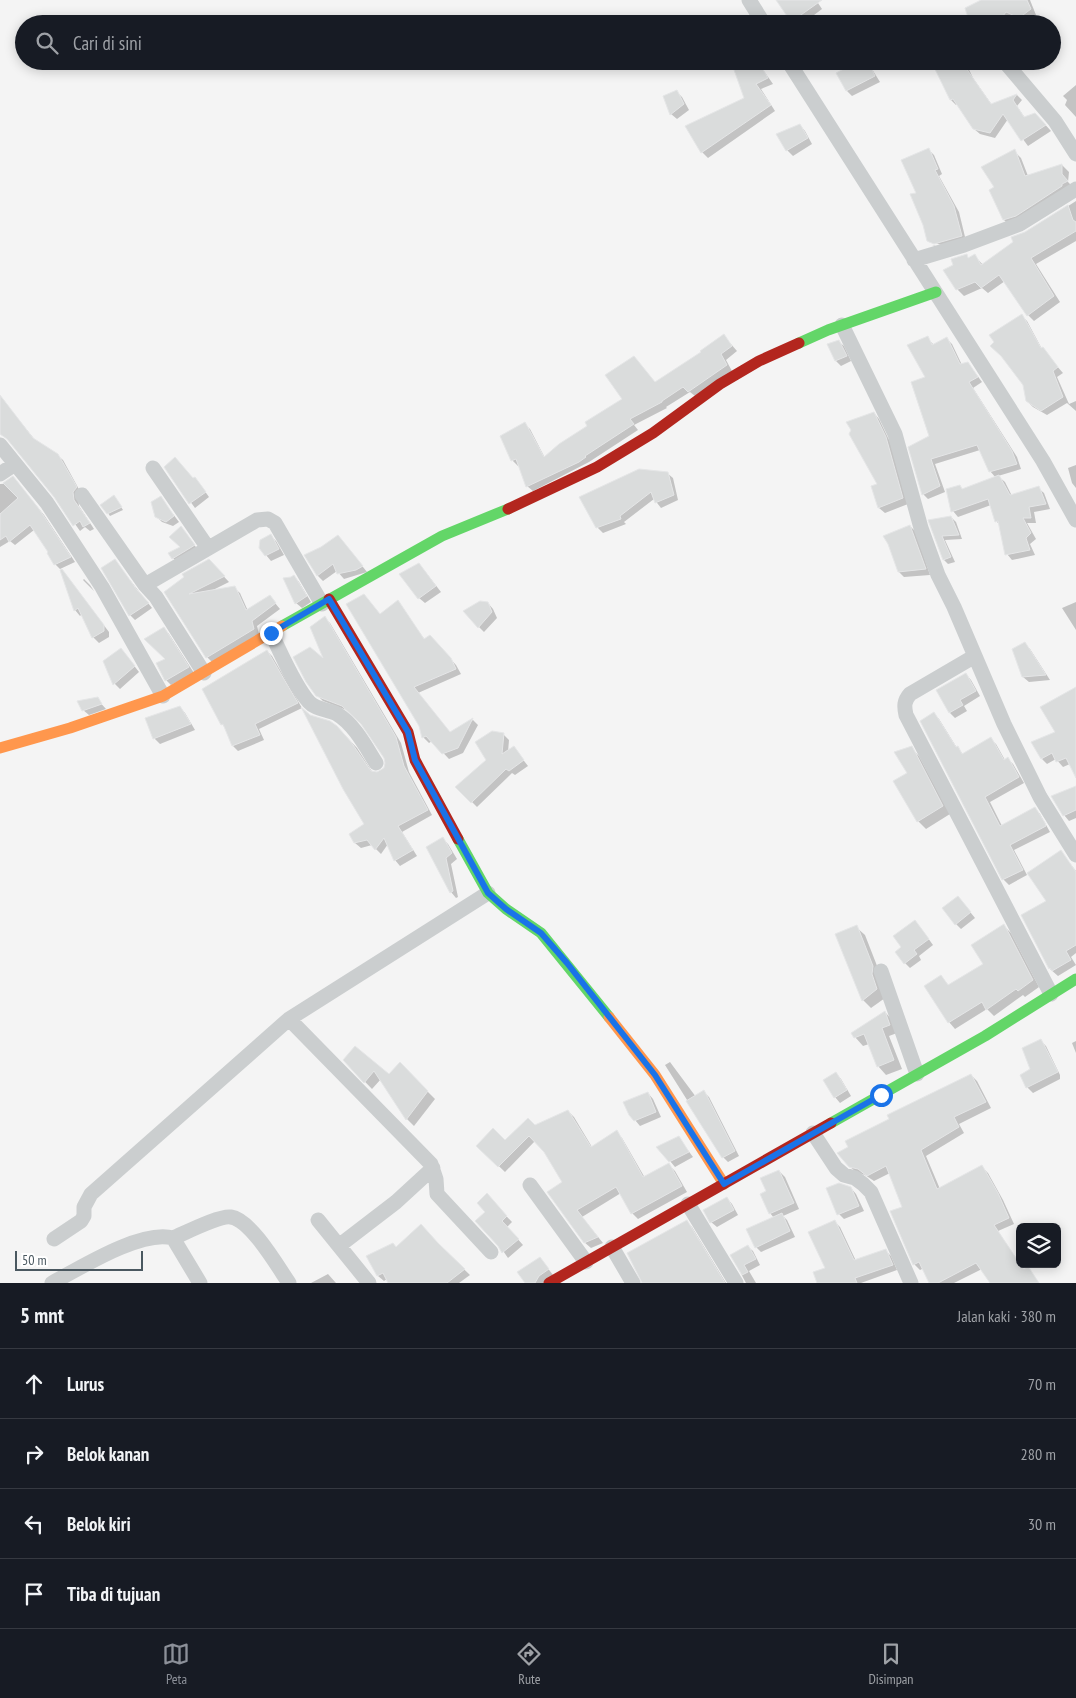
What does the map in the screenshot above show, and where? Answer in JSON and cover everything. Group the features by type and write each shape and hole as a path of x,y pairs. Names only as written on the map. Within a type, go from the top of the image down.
{"street":[{"path":"749,0 758,15"},
{"path":"794,70 1043,461 1074,514"},
{"path":"1012,70 1055,121 1076,154"},
{"path":"914,260 964,246 1020,224 1076,189"},
{"path":"0,748 78,725 163,696 325,601 442,536 519,504 597,467 653,433 720,384 759,361 828,330 936,292"},
{"path":"842,325 895,434 921,528 938,575 1004,724 1040,797 1076,855"},
{"path":"0,445 47,503 92,571 163,696"},
{"path":"0,474 15,464"},
{"path":"152,468 208,548"},
{"path":"82,495 145,585 156,597 204,673"},
{"path":"145,585 257,520 268,519 275,523 408,732 415,760 488,893 506,909 541,933 567,963 655,1075 724,1184"},
{"path":"271,633 294,679 309,702 317,708 337,714 347,722 376,763"},
{"path":"975,656 910,694 906,699 904,707 906,715 1051,994"},
{"path":"54,1239 81,1221 84,1216 84,1206 91,1194 290,1019 488,893"},
{"path":"881,971 916,1074"},
{"path":"550,1283 985,1036 1076,978"},
{"path":"290,1019 433,1168 437,1194 491,1252"},
{"path":"814,1133 836,1168 844,1175 854,1178 863,1184 871,1192 911,1283"},
{"path":"340,1245 396,1202 433,1168"},
{"path":"530,1185 586,1262"},
{"path":"688,1204 736,1283"},
{"path":"173,1238 222,1218 232,1217 245,1224 265,1246 289,1283"},
{"path":"318,1220 369,1283"},
{"path":"52,1283 113,1251 150,1237 164,1235 173,1238 200,1283"},
{"path":"612,1247 632,1283"}],"building":[{"path":"776,0 822,0 801,15 786,15"},
{"path":"981,0 1027,0 1031,9 1023,15 1012,15 1006,12 1004,15 967,15 965,8"},
{"path":"734,70 763,70 768,78 756,84 771,105 701,153 685,126 744,98"},
{"path":"842,70 872,70 875,76 846,91 836,73"},
{"path":"935,70 968,70 991,104 1017,94 1013,100 1024,117 1035,113 1046,125 1021,141 1003,114 990,133 973,129 953,99 950,100"},
{"path":"677,90 684,104 670,115 663,96"},
{"path":"800,124 808,138 786,151 776,134"},
{"path":"929,148 938,169 935,170 954,206 962,236 934,244 927,241 923,225 910,194 916,193 901,160"},
{"path":"1015,149 1025,176 1062,164 1062,174 1068,181 1016,216 1003,220 989,190 994,187 981,167"},
{"path":"1068,205 1073,220 1076,222 1076,231 1031,258 1054,296 1027,316 999,275 981,288 975,282 956,290 943,270 953,265 951,259 967,254 968,258 975,254 981,265 1013,242 1011,237 1025,232"},
{"path":"1022,314 1041,348 1043,347 1058,367 1053,371 1063,397 1041,411 1026,401 1023,385 1001,356 990,346 994,342 989,335"},
{"path":"724,334 732,346 721,354 727,365 688,392 683,387 662,402 630,419 634,424 585,456 579,462 526,487 516,459 511,461 500,436 525,422 544,457 559,444 587,426 585,422 622,399 605,375 634,356 655,382 701,352"},
{"path":"928,336 932,345 947,337 960,364 968,362 978,377 969,382 1012,451 1017,464 989,472 977,445 931,459 940,486 922,495 908,447 929,436 911,382 925,377 907,345"},
{"path":"839,340 847,356 835,361 827,344"},
{"path":"0,395 33,438 58,454 77,487 73,492 74,500 90,523 83,527 80,521 73,526 54,497 7,439 0,434"},
{"path":"874,412 886,437 903,498 878,508 871,486 877,484 849,434 851,430 846,422"},
{"path":"175,457 193,478 195,477 206,492 189,504 164,467"},
{"path":"639,469 668,472 674,495 655,503 651,492 620,516 621,519 596,528 579,497"},
{"path":"999,475 1010,495 1039,486 1046,504 1029,507 1031,518 1023,518 1031,533 1026,538 1030,550 1005,555 998,521 995,522 988,499 951,512 946,489 960,485 962,489"},
{"path":"13,476 39,509 71,557 54,565 48,552 30,525 9,542 6,536 0,540 0,514 18,498 3,483"},
{"path":"114,495 122,507 107,514 100,505"},
{"path":"161,496 174,516 166,522 155,517 151,502"},
{"path":"951,516 959,535 942,536 951,557 943,560 928,520"},
{"path":"910,525 926,569 898,572 888,544 883,536"},
{"path":"181,526 195,545 172,559 168,553 180,547 169,537"},
{"path":"271,534 279,549 265,556 259,548 260,540"},
{"path":"338,535 363,566 356,570 337,574 333,564 317,576 304,555 321,547"},
{"path":"115,559 137,590 149,603 129,616 101,568"},
{"path":"209,559 225,576 189,594 235,586 246,610 270,595 276,603 252,621 254,629 206,658 164,592 184,577 182,574"},
{"path":"419,563 436,586 418,599 399,574"},
{"path":"62,569 104,625 104,631 92,638 78,608 74,611 60,570"},
{"path":"294,575 307,596 295,604 283,578"},
{"path":"364,594 380,614 398,600 424,639 430,635 451,658 456,669 414,687 450,732 473,718 458,748 442,754 426,736 422,738 419,726 346,604"},
{"path":"480,601 488,602 492,612 478,628 463,611"},
{"path":"325,616 396,737 404,766 428,810 398,826 413,850 394,861 384,838 375,850 367,840 354,843 349,834 364,824 343,789 301,707 310,715 330,721 337,726 351,742 371,771 377,772 384,768 384,758 361,724 342,706 316,696 306,682 293,657 310,647 323,658 310,627"},
{"path":"164,627 189,667 165,681 156,663 165,659 144,639"},
{"path":"1025,642 1046,675 1022,677 1012,649"},
{"path":"121,648 135,666 113,685 103,661"},
{"path":"267,650 298,703 255,724 260,735 232,746 223,724 221,725 202,689"},
{"path":"966,673 976,691 960,700 963,705 949,713 936,690"},
{"path":"1076,687 1076,778 1066,758 1056,762 1052,753 1041,759 1031,742 1055,732 1040,707"},
{"path":"98,697 102,704 82,711 77,701"},
{"path":"180,706 191,724 153,739 145,718"},
{"path":"934,712 962,754 991,737 1004,760 1008,757 1019,777 985,797 1000,826 1035,807 1046,826 1010,845 1023,870 1002,880 920,721"},
{"path":"492,731 504,733 502,754 514,746 524,760 509,771 506,769 471,803 455,787 486,760 475,742"},
{"path":"912,746 943,806 917,822 893,781 907,773 894,752"},
{"path":"1076,786 1076,810 1063,816 1051,796"},
{"path":"443,837 452,853 446,858 453,891 450,893 426,847"},
{"path":"1061,850 1076,872 1076,945 1066,951 1071,960 1052,971 1049,969 1021,915 1046,901 1027,873"},
{"path":"958,896 971,912 955,925 942,908"},
{"path":"915,920 929,939 914,950 917,954 904,964 895,952 901,947 893,936"},
{"path":"1004,924 1033,980 1018,991 1016,989 986,1010 982,1002 948,1023 924,986 941,975 948,985 983,964 971,945"},
{"path":"857,925 873,966 872,974 877,989 862,1001 835,934"},
{"path":"885,1011 890,1025 882,1028 894,1060 877,1067 864,1034 854,1038 851,1033"},
{"path":"1041,1039 1058,1072 1026,1088 1020,1075 1030,1069 1022,1048"},
{"path":"355,1046 389,1074 400,1062 428,1091 406,1120 374,1071 364,1083 343,1060"},
{"path":"836,1072 847,1090 834,1098 823,1080"},
{"path":"971,1074 986,1102 954,1117 959,1127 921,1150 937,1189 982,1165 998,1193 1009,1218 994,1225 1016,1258 1016,1268 1029,1268 1039,1283 990,1283 976,1263 938,1283 929,1283 919,1262 913,1265 890,1211 902,1207 886,1166 867,1176 858,1169 849,1167 837,1153 848,1147 845,1141 889,1119 887,1115"},
{"path":"704,1090 735,1151 722,1158 686,1101"},
{"path":"648,1092 656,1112 634,1121 623,1102"},
{"path":"568,1110 591,1147 617,1130 643,1177 669,1163 682,1186 631,1214 616,1187 577,1210 598,1237 584,1243 547,1192 562,1182 544,1152 529,1136 498,1167 476,1146 493,1128 505,1140 528,1118 535,1125"},
{"path":"679,1136 689,1152 669,1162 656,1147"},
{"path":"779,1170 794,1203 769,1214 760,1194 766,1191 760,1178"},
{"path":"839,1183 851,1187 859,1206 837,1215 826,1188"},
{"path":"487,1193 507,1216 502,1221 519,1239 502,1253 475,1221 485,1212 477,1203"},
{"path":"727,1197 734,1210 710,1223 703,1210"},
{"path":"782,1213 790,1231 755,1248 746,1229"},
{"path":"687,1220 725,1283 642,1283 627,1253"},
{"path":"835,1220 854,1260 886,1249 893,1265 855,1278 857,1283 817,1283 813,1272 825,1268 808,1232"},
{"path":"421,1224 465,1269 447,1283 388,1283 383,1273 377,1276 366,1256 393,1243 396,1247"},
{"path":"748,1245 756,1259 744,1265 748,1272 742,1275 730,1255"},
{"path":"540,1257 549,1269 539,1276 535,1283 525,1283 517,1272"}],"traffic: fast":[{"path":"799,343 828,330 936,292"},
{"path":"282,626 442,536 508,509"},
{"path":"458,839 488,893 506,909 541,933 609,1017"},
{"path":"831,1123 985,1036 1076,979"}],"traffic: slow":[{"path":"0,748 70,728 163,696 282,626"},
{"path":"609,1017 655,1075 724,1184"}],"traffic: jam":[{"path":"508,509 597,467 653,433 720,384 759,361 799,343"},
{"path":"329,599 408,732 415,760 458,839"},
{"path":"549,1283 831,1123"}],"route":[{"path":"271,633 329,599 408,732 415,760 488,893 506,909 541,933 567,963 655,1075 724,1184 881,1095"}]}
